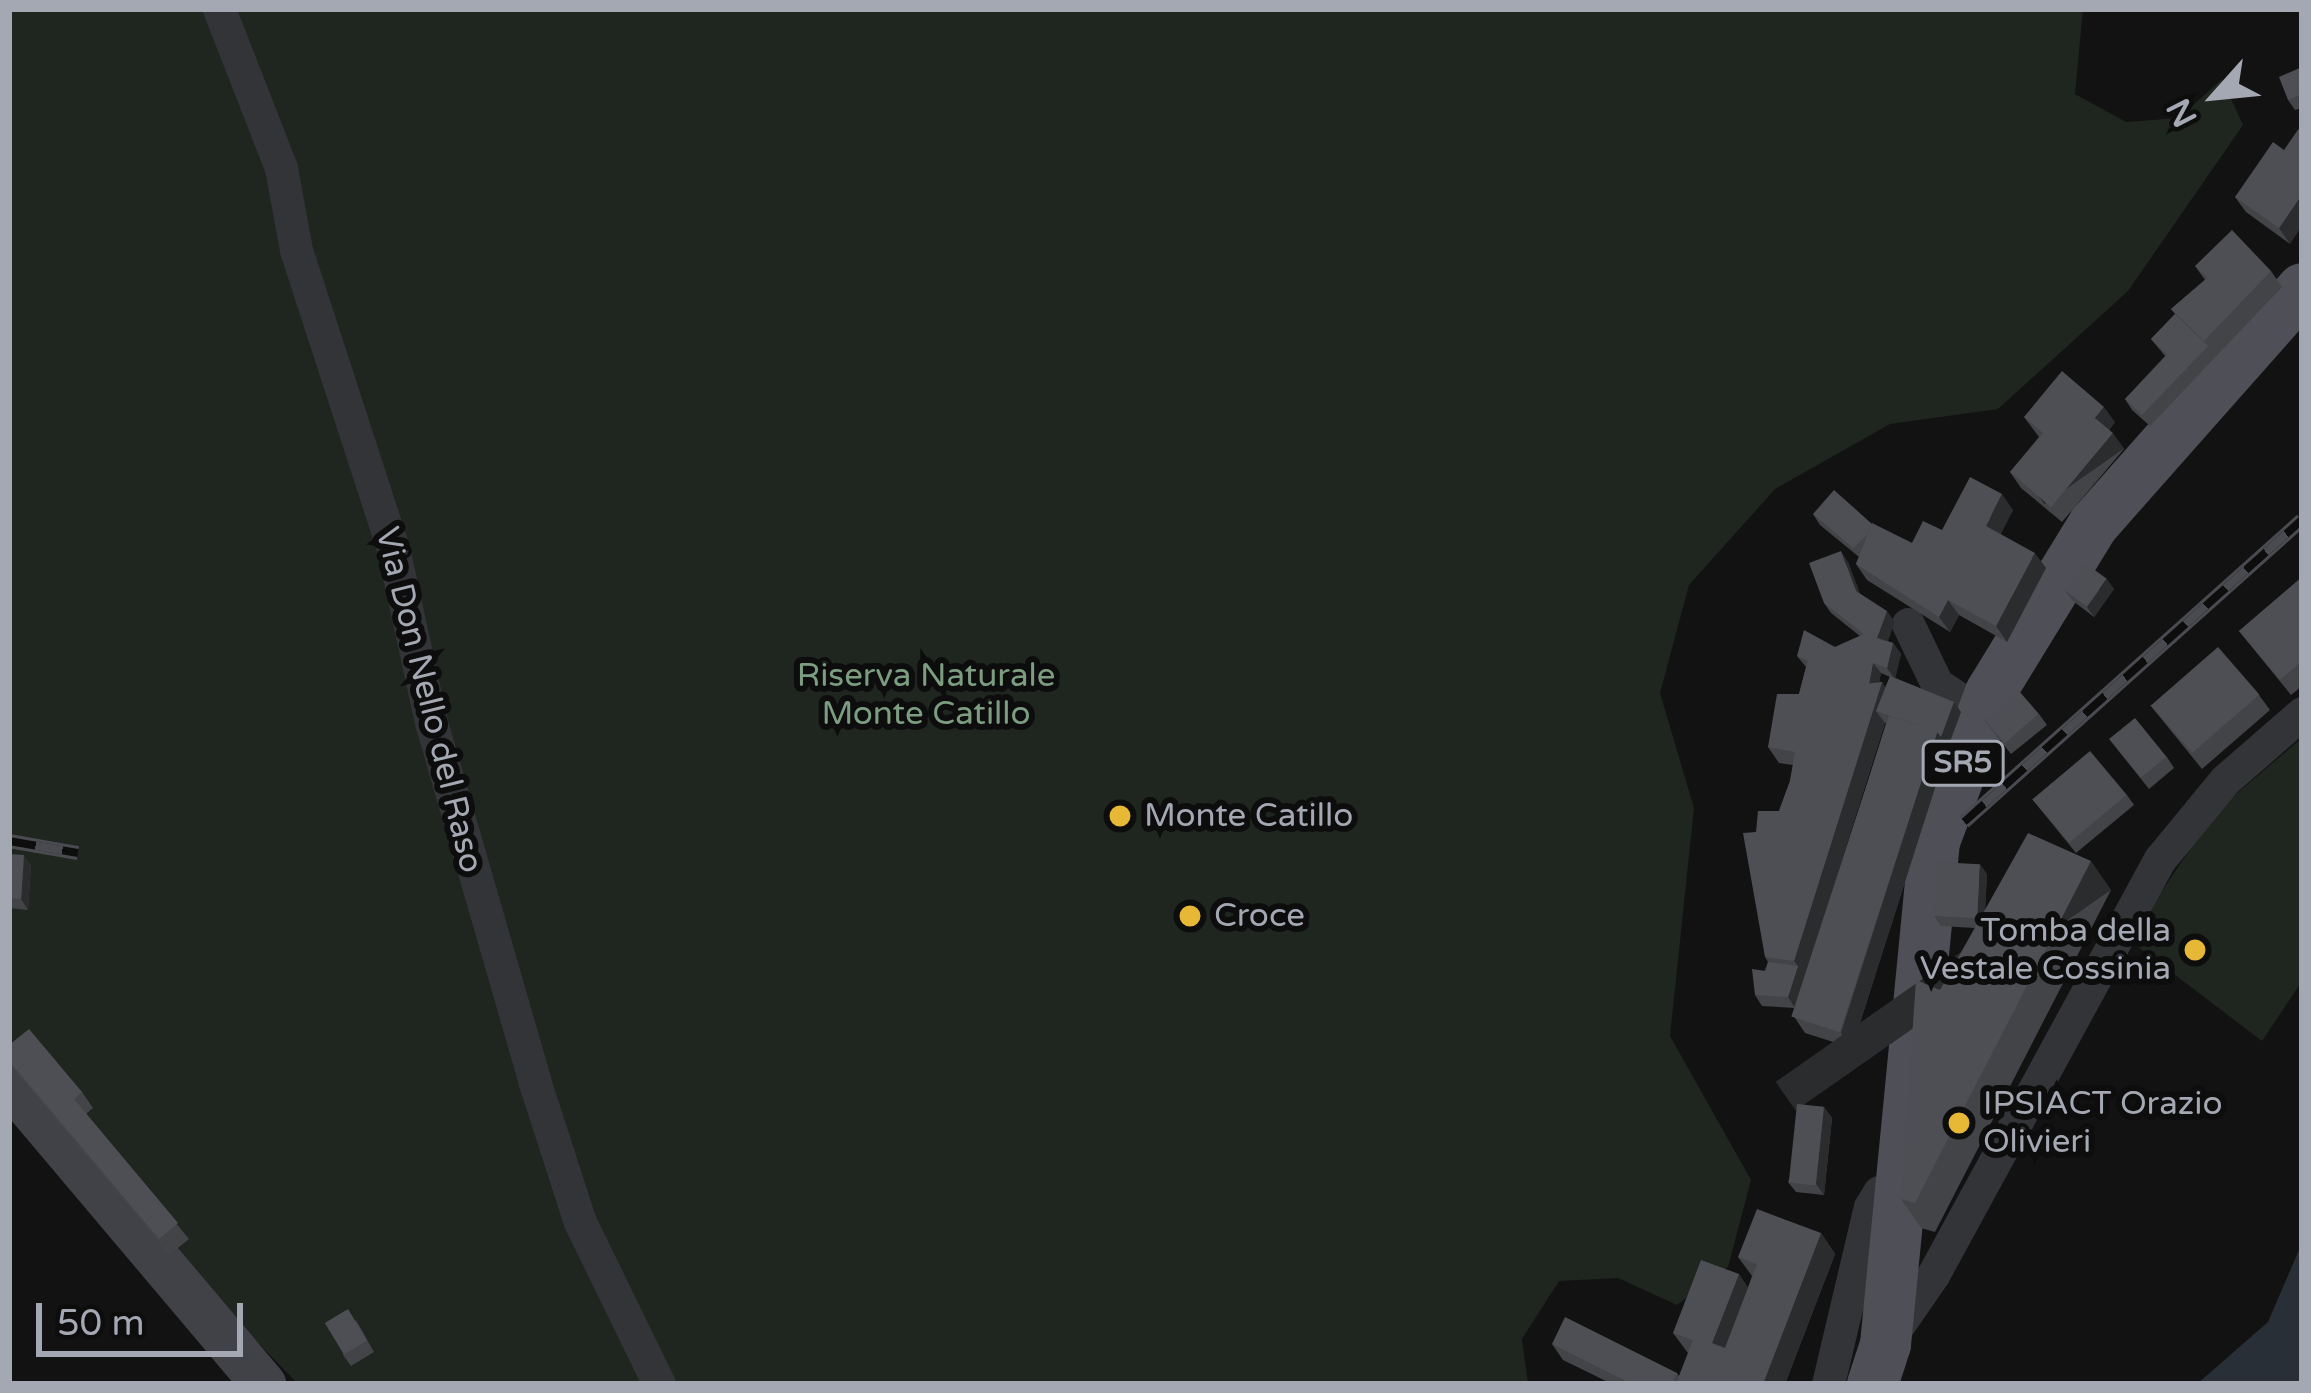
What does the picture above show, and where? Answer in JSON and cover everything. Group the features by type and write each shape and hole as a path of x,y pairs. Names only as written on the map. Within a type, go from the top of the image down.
{"main road":[{"name":"SR5","path":"1878,1364 1901,1185 1934,841 1982,714 2092,524 2300,290"},
{"path":"9,1083 263,1384"}],"street":[{"name":"Via Don Nello del Raso","path":"219,9 280,168 296,250 393,548 430,722 547,1120 580,1222 659,1384"},
{"path":"1908,624 1937,684 1982,714"},
{"path":"1878,1364 1933,1275 2160,859 2225,780 2302,713"},
{"path":"1828,1384 1870,1207 1884,1189 1901,1185"}],"green space":[{"name":"Riserva Naturale Monte Catillo","path":"9,9 2083,9 2075,94 2126,122 2179,118 2222,79 2243,125 2128,291 1998,409 1890,424 1775,489 1689,585 1660,693 1694,808 1670,1036 1751,1180 1728,1267 1677,1305 1618,1278 1559,1281 1522,1339 1528,1384 298,1384 202,1285 9,1047"},
{"path":"2302,738 2302,981 2262,1041 2129,940 2215,812"}],"shaded area":[{"path":"2302,1243 2302,1384 2197,1384 2268,1322"}],"building":[{"path":"2302,67 2302,96 2288,100 2279,77"},
{"path":"2302,124 2302,195 2279,228 2235,197 2273,142 2284,150"},
{"path":"2232,230 2271,271 2204,341 2171,309 2207,278 2195,266"},
{"path":"2175,314 2208,346 2142,415 2125,399 2167,355 2151,339"},
{"path":"2062,371 2104,407 2095,418 2113,433 2051,507 2010,472 2043,433 2024,417"},
{"path":"1970,477 2002,494 1986,526 2035,553 1996,626 1948,600 1939,617 1856,564 1872,523 1912,543 1923,521 1942,530"},
{"path":"1834,490 1872,524 1853,548 1813,514"},
{"path":"1841,551 1856,591 1887,611 1877,638 1893,643 1887,668 1873,663 1869,684 1797,656 1804,630 1835,647 1864,634 1824,603 1809,563"},
{"path":"2085,563 2107,579 2087,606 2065,591"},
{"path":"2302,577 2302,661 2280,680 2239,631"},
{"path":"2218,647 2259,695 2192,753 2151,705"},
{"path":"1808,660 1865,684 1882,682 1794,961 1765,957 1743,833 1756,832 1758,811 1779,811 1795,752 1768,747 1777,694 1799,694"},
{"path":"1890,676 1954,702 1941,737 1876,711"},
{"path":"2019,691 2039,714 2005,743 1985,721"},
{"path":"1889,716 1938,732 1840,1032 1791,1017"},
{"path":"2135,718 2166,757 2141,778 2109,739"},
{"path":"2090,751 2127,795 2069,843 2033,799"},
{"path":"2028,833 2091,861 1915,1203 1901,1199 1916,980 1940,990"},
{"path":"9,854 24,855 21,899 9,898"},
{"path":"1937,862 1980,864 1977,918 1934,916"},
{"path":"1768,962 1798,966 1788,997 1755,995 1752,969 1766,971"},
{"path":"29,1029 82,1092 74,1099 178,1223 159,1239 9,1061 9,1045"},
{"path":"1797,1104 1824,1107 1816,1185 1789,1183"},
{"path":"1757,1209 1821,1233 1763,1384 1676,1384 1693,1340 1673,1333 1701,1260 1739,1274 1712,1343 1725,1348 1757,1264 1738,1257"},
{"path":"348,1309 367,1341 344,1355 325,1323"},
{"path":"1565,1317 1677,1373 1672,1384 1632,1384 1552,1344"}],"railway":[{"path":"1964,822 2302,520"},
{"path":"9,841 78,853"}],"place":[{"name":"Monte Catillo","path":"1120,816"},
{"name":"Croce","path":"1190,916"},
{"name":"Tomba della Vestale Cossinia","path":"2195,950"},
{"name":"IPSIACT Orazio Olivieri","path":"1959,1123"}]}
